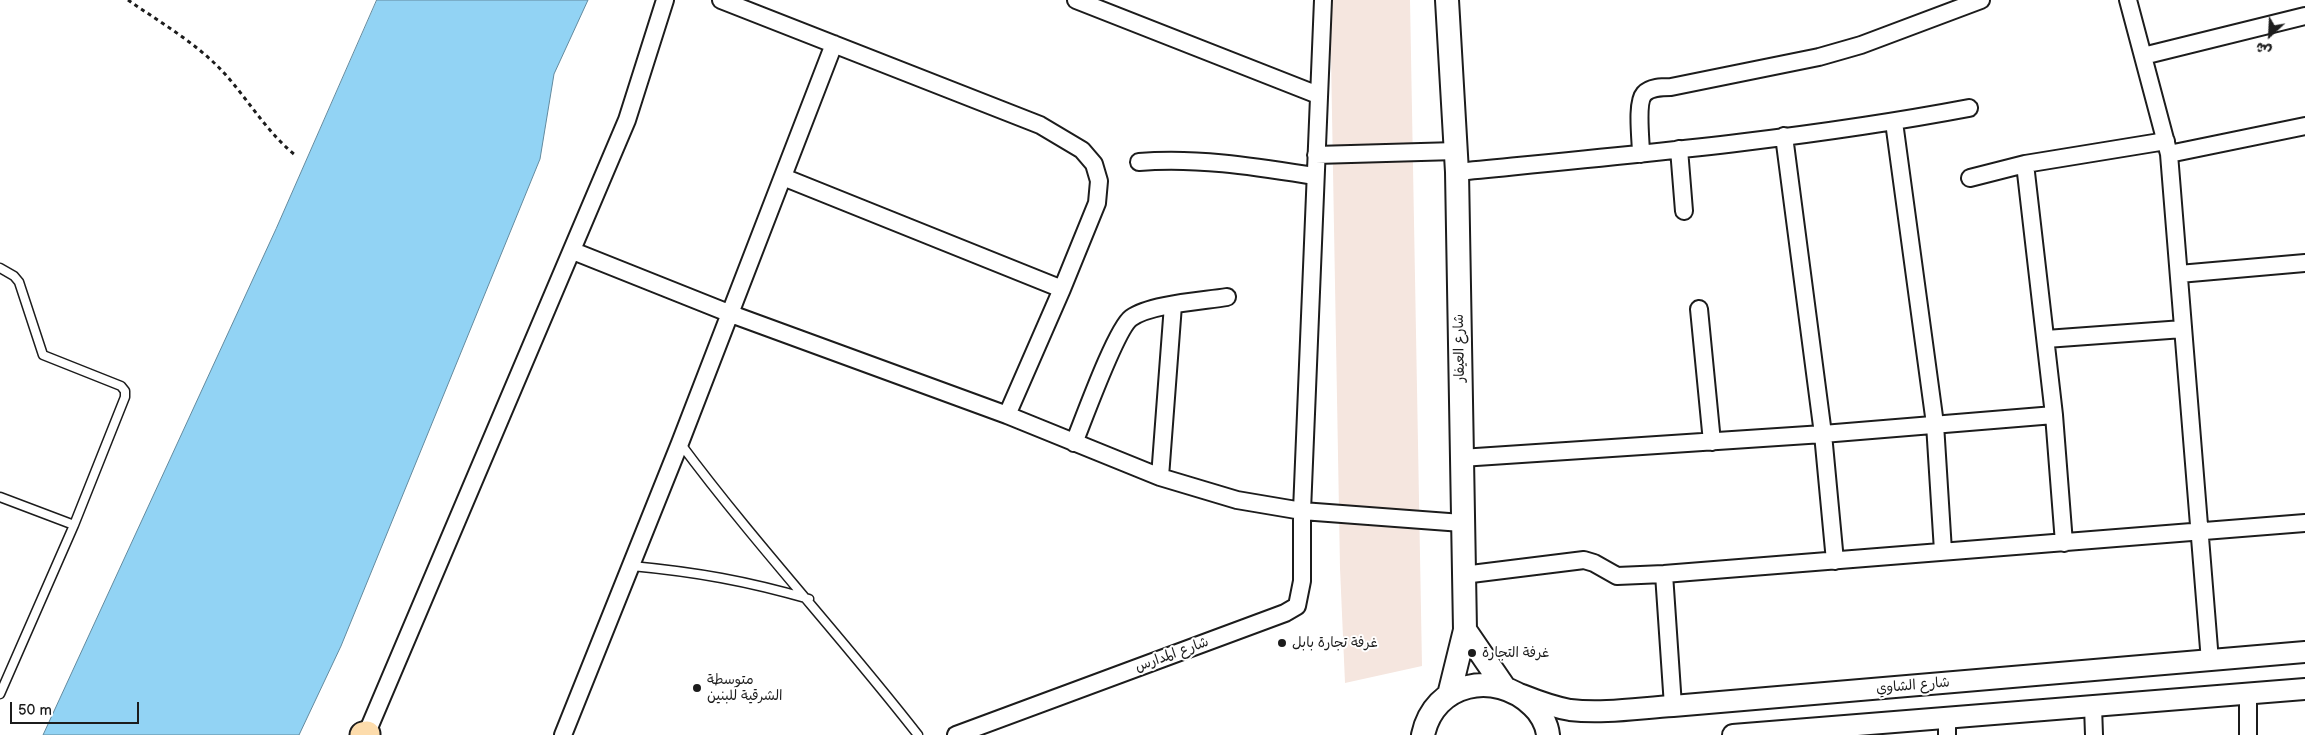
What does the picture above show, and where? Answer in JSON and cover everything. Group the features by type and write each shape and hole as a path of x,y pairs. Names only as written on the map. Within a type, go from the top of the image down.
{"main road":[{"name":"شارع العيفار","path":"1447,0 1456,161 1465,630 1449,695"},
{"path":"1465,630 1513,691 1538,710 1548,735"},
{"path":"1422,732 1435,708 1449,695 1467,687 1486,684 1513,691"}],"street":[{"path":"365,734 573,251 630,112 665,0"},
{"path":"721,0 1040,125 1082,150 1094,164 1099,181 1097,203 1007,415"},
{"path":"1076,0 1318,95"},
{"path":"1302,511 1322,0"},
{"path":"1641,154 1640,104 1644,94 1654,88 1671,87 1819,57 1861,45 1981,0"},
{"path":"2128,0 2167,147 2210,661"},
{"path":"2143,56 2305,16"},
{"path":"563,735 731,314 834,44"},
{"path":"1316,155 1456,161 1641,154 1894,122 1969,108"},
{"path":"1894,122 1935,424 1943,551"},
{"path":"1970,178 2025,164 2167,147 2305,126"},
{"path":"1784,136 1823,434 1835,560"},
{"path":"1679,149 1684,212"},
{"path":"1139,162 1205,162 1260,167 1315,176"},
{"path":"2025,164 2054,415 2064,543"},
{"path":"783,177 1062,289"},
{"path":"573,251 731,314 1007,415 1160,477 1237,500 1302,511 1462,523"},
{"path":"2179,274 2305,264"},
{"path":"1074,443 1124,325 1138,315 1173,305 1227,296"},
{"path":"1160,477 1173,305"},
{"path":"1700,309 1712,442"},
{"path":"2046,339 2183,329"},
{"path":"1461,458 1823,434 2054,415"},
{"name":"شارع المدارس","path":"956,735 1285,613 1297,606 1302,581 1302,511"},
{"path":"1463,575 1584,560 1594,563 1617,576 1664,574 1943,551 2199,533 2305,523"},
{"path":"1664,574 1673,706"},
{"name":"شارع الشاوي","path":"1513,691 1545,704 1570,710 1595,711 2305,652"},
{"path":"1733,735 1947,726 2093,706 2305,689"},
{"path":"2248,693 2248,735"},
{"path":"2093,706 2094,735"}],"lane":[{"path":"0,268 14,276 19,282 43,355 111,381 125,391 123,404 74,524 0,694"},
{"path":"680,443 722,498 809,599 918,735"},
{"path":"0,497 74,524"},
{"path":"632,566 692,572 751,582 809,599"}],"path":[{"path":"128,0 208,57 225,74 270,131 294,155"}],"shaded area":[{"path":"1330,0 1410,0 1422,666 1345,683 1340,568"}],"water":[{"path":"377,0 588,0 554,74 540,159 341,646 299,735 43,735 276,229"}],"place":[{"name":"غرفة تجارة بابل","path":"1282,643"},
{"name":"غرفة التجارة","path":"1472,653"},
{"name":"متوسطة الشرقية للبنين","path":"697,688"}]}
